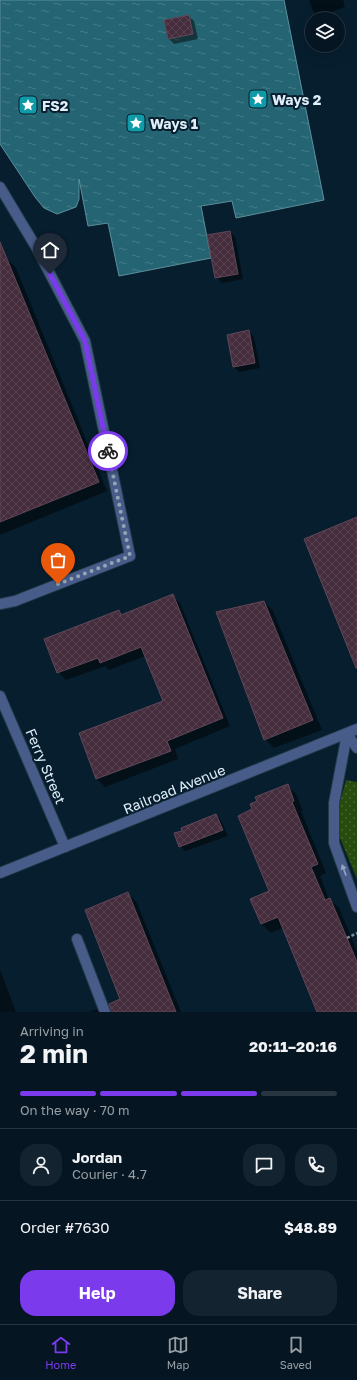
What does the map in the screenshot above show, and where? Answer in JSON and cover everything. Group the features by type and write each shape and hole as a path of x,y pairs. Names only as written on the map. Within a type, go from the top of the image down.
{"street":[{"path":"0,187 36,247 85,341 130,556 15,601 0,604"},
{"name":"Ferry Street","path":"0,696 65,847"},
{"name":"Railroad Avenue","path":"0,873 357,730"},
{"path":"347,734 357,748"},
{"path":"347,734 334,803 334,843 357,907"},
{"path":"77,939 105,1012"}],"path":[{"path":"347,938 357,933"}],"green space":[{"path":"346,780 357,782 357,879 340,838 339,806"}],"water":[{"path":"0,0 284,0 324,200 236,218 232,201 201,206 211,258 119,276 108,223 88,226 79,179 79,199 76,207 57,214 44,208 35,197 0,144"}],"building":[{"path":"189,15 193,34 168,39 164,20"},
{"path":"230,231 238,274 215,278 207,235"},
{"path":"0,242 99,482 0,522"},
{"path":"249,330 255,363 233,367 227,335"},
{"path":"357,517 357,668 356,668 304,539"},
{"path":"173,594 223,718 167,741 171,751 96,779 79,733 163,701 141,647 100,663 98,658 57,673 44,639 119,610 121,615"},
{"path":"264,601 313,720 264,740 216,612"},
{"path":"288,784 294,801 292,802 318,864 311,867 325,900 330,898 357,962 357,1012 317,1012 278,917 261,924 250,899 269,891 238,816 252,809 250,804 257,801 255,797"},
{"path":"216,814 223,830 179,847 174,833 182,831 181,828"},
{"path":"128,892 176,1012 111,1012 109,1004 120,999 85,910"}],"way so far":[{"path":"58,584 130,556 108,451"}],"place":[{"name":"Ways 2","path":"258,99"},
{"name":"FS2","path":"28,105"},
{"name":"Ways 1","path":"136,123"}],"route":[{"path":"50,274 85,341 108,451"}]}
